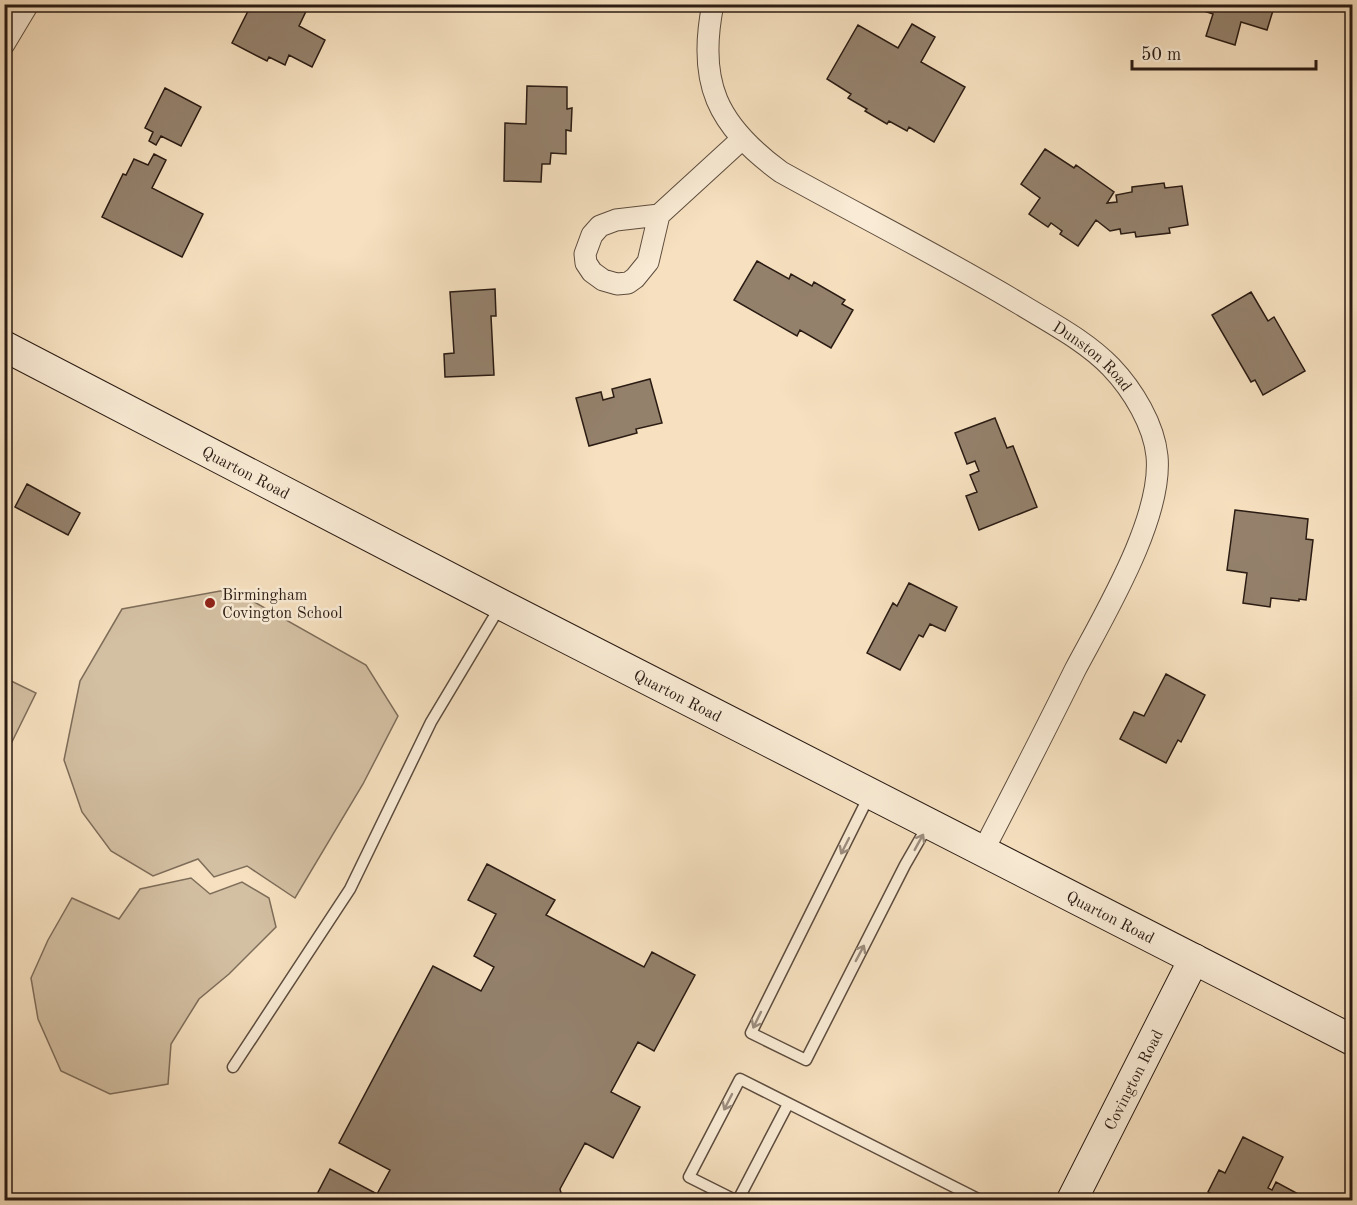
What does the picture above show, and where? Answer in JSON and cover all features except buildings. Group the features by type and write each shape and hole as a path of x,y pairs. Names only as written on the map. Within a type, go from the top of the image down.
{"street":[{"path":"4,44 28,4"},
{"name":"Dunston Road","path":"713,4 707,47 708,70 720,107 728,122 742,139 781,172 993,288 1089,348 1111,367 1128,388 1154,438 1157,457 1153,500 1130,561 983,852"},
{"path":"659,215 742,139"},
{"name":"Quarton Road","path":"4,346 502,605 1353,1040"},
{"name":"Covington Road","path":"1072,1200 1194,959"}],"lane":[{"path":"233,1067 350,889 430,722 502,605"},
{"path":"870,793 751,1033 806,1060 905,865 929,824"},
{"path":"788,1104 736,1200 689,1177 740,1079 980,1200"}],"shaded area":[{"path":"231,589 366,665 398,716 363,784 295,898 247,866 214,877 198,859 153,876 111,851 82,812 64,760 80,681 122,609"},
{"path":"5,678 36,693 5,756"},
{"path":"191,878 210,894 242,882 269,898 276,927 229,974 199,999 171,1044 168,1084 110,1094 61,1071 38,1019 31,978 48,940 72,898 119,919 140,889"}],"place":[{"name":"Birmingham Covington School","path":"210,603"}]}
